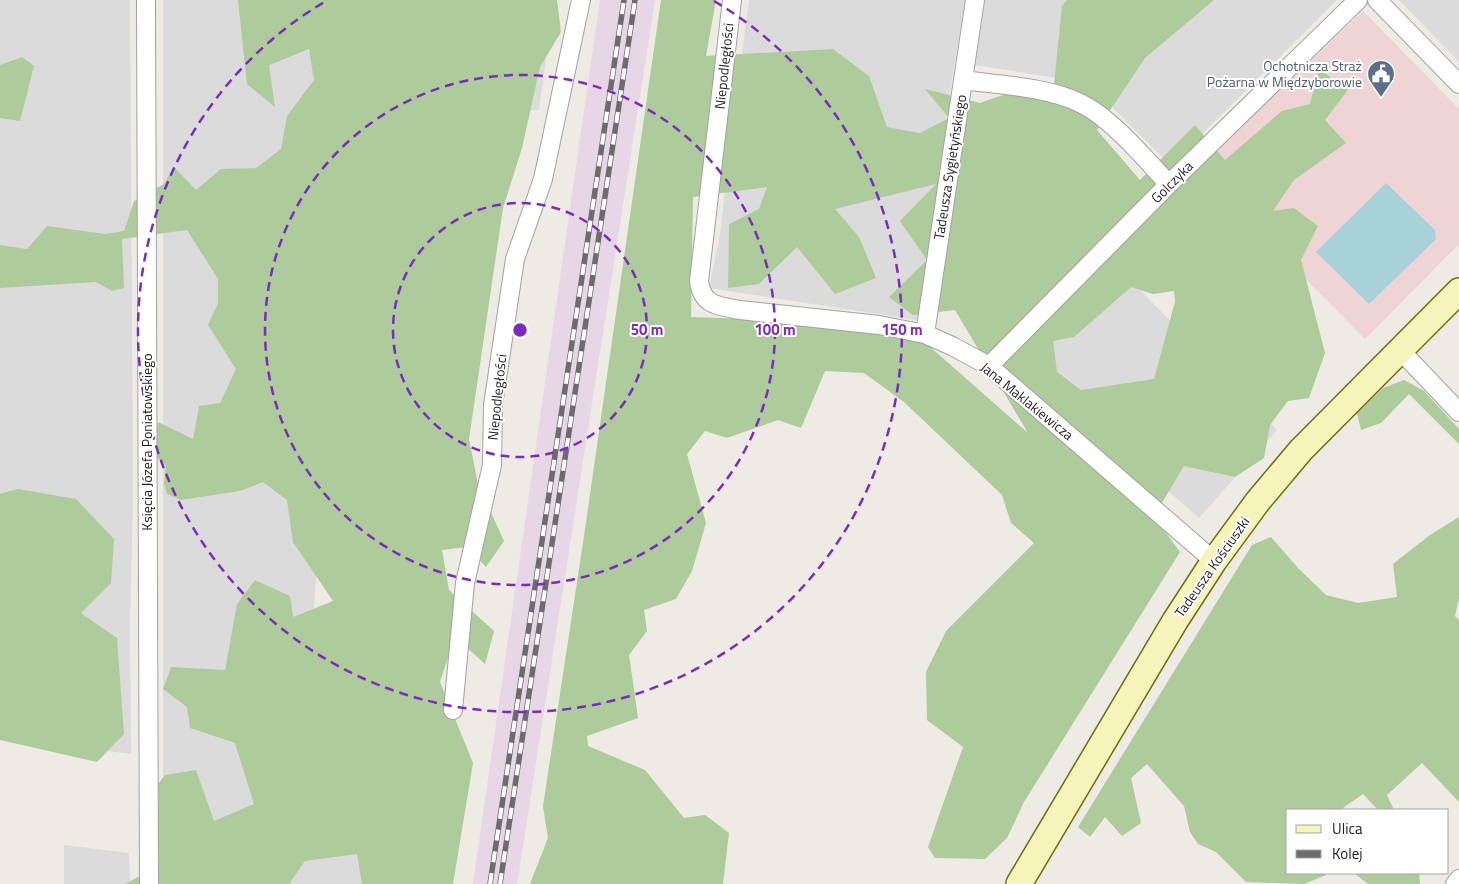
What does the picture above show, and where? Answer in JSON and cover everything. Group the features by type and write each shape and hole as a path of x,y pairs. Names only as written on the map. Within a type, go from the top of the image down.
{"main road":[{"name":"Tadeusza Kościuszki","path":"1019,884 1175,621 1214,560 1258,501 1301,450 1459,291"}],"street":[{"name":"Księcia Józefa Poniatowskiego","path":"146,0 149,884"},
{"name":"Niepodległości","path":"453,710 465,583 492,465 493,405 515,259 543,179 581,0"},
{"name":"Niepodległości","path":"699,281 732,0"},
{"name":"Tadeusza Sygietyńskiego","path":"925,334 975,0"},
{"name":"Golczyka","path":"989,366 1169,184 1358,0"},
{"path":"1377,0 1459,84"},
{"path":"963,80 1055,93 1083,104 1111,124 1169,184"},
{"name":"Jana Maklakiewicza","path":"699,281 700,292 705,298 721,307 879,325 925,334 989,366 1214,560"},
{"path":"1400,350 1459,412"},
{"path":"1455,884 1459,880"}],"shaded area":[{"path":"0,0 130,0 133,497 130,624 131,754 0,737"},
{"path":"163,0 554,0 539,110 356,110 313,618 435,884 163,884"},
{"path":"600,0 655,0 517,884 473,884"},
{"path":"749,0 965,0 942,141 917,320 709,288 720,235"},
{"path":"985,0 1337,0 1175,161 1165,160 1088,83 975,65"},
{"path":"1399,0 1459,0 1459,62"},
{"path":"1363,11 1459,109 1459,244 1365,339 1197,169"},
{"path":"1109,258 1277,430 1199,518 1017,357"},
{"path":"64,845 129,853 130,884 64,884"}],"green space":[{"path":"238,0 557,0 561,32 540,67 522,148 503,208 469,439 478,484 504,541 486,567 467,547 442,550 449,590 494,631 485,664 455,637 440,682 473,763 453,884 362,884 357,854 305,861 289,884 125,884 146,873 147,799 165,775 196,770 214,821 254,804 235,743 190,728 187,707 163,689 171,667 225,670 237,604 255,580 290,596 293,617 333,601 293,542 287,500 263,482 240,491 181,500 167,494 164,483 166,465 156,457 155,443 158,422 193,439 199,406 220,403 236,369 208,325 218,303 218,279 187,230 122,239 124,288 112,291 96,282 0,288 0,245 27,249 47,226 105,234 124,231 134,201 164,184 174,167 196,190 221,169 256,168 281,149 287,116 314,80 309,49 269,65 275,107 247,84"},
{"path":"661,0 716,0 706,56 833,49 869,76 887,127 920,133 949,118 925,89 980,103 1031,85 1054,84 1062,6 1067,0 1214,0 1145,58 1097,130 1140,180 1195,125 1225,160 1282,111 1310,104 1319,69 1348,90 1325,120 1346,143 1294,180 1273,211 1294,208 1318,226 1301,260 1325,353 1309,398 1288,401 1270,425 1264,458 1235,477 1184,466 1154,516 1180,552 1024,802 1007,838 985,859 935,858 928,847 963,747 927,720 926,672 946,631 1034,543 1011,523 1002,495 904,402 864,373 825,371 801,428 778,420 727,438 705,431 687,454 706,523 692,571 676,599 644,610 647,631 629,655 638,718 587,736 588,746 645,770 684,818 705,815 729,833 723,884 530,884 548,838 543,806","holes":["936,184 900,221 927,260 889,297 913,315 955,310 1028,433 920,338 796,321 691,317 693,197 767,187 759,209 729,224 728,288 759,284 797,247 835,294 876,278 859,237 835,209","1131,287 1153,294 1174,291 1175,302 1154,379 1081,390 1057,372 1053,341 1074,337"]},
{"path":"22,57 34,66 20,121 0,118 0,65"},
{"path":"1404,380 1424,391 1459,429 1459,444 1409,394 1381,423 1361,430 1357,413 1383,388"},
{"path":"18,489 76,499 114,539 111,583 81,613 117,638 124,734 97,762 0,740 0,494"},
{"path":"1459,517 1459,598 1455,616 1459,620 1459,802 1422,763 1387,795 1394,809 1377,809 1363,794 1341,809 1286,809 1286,874 1326,875 1304,884 1246,882 1216,852 1198,844 1190,832 1184,806 1147,764 1131,778 1141,823 1122,836 1105,817 1090,837 1078,827 1252,545 1271,537 1298,568 1326,595 1358,603 1397,597 1393,564 1430,535"},
{"path":"1355,874 1419,874 1420,884 1368,884"}],"water":[{"path":"1386,183 1435,230 1436,239 1369,304 1316,252"}],"railway":[{"path":"490,884 624,0"},
{"path":"500,884 635,0"}],"place":[{"name":"Ochotnicza Straż Pożarna w Międzyborowie","path":"1381,98"}]}
